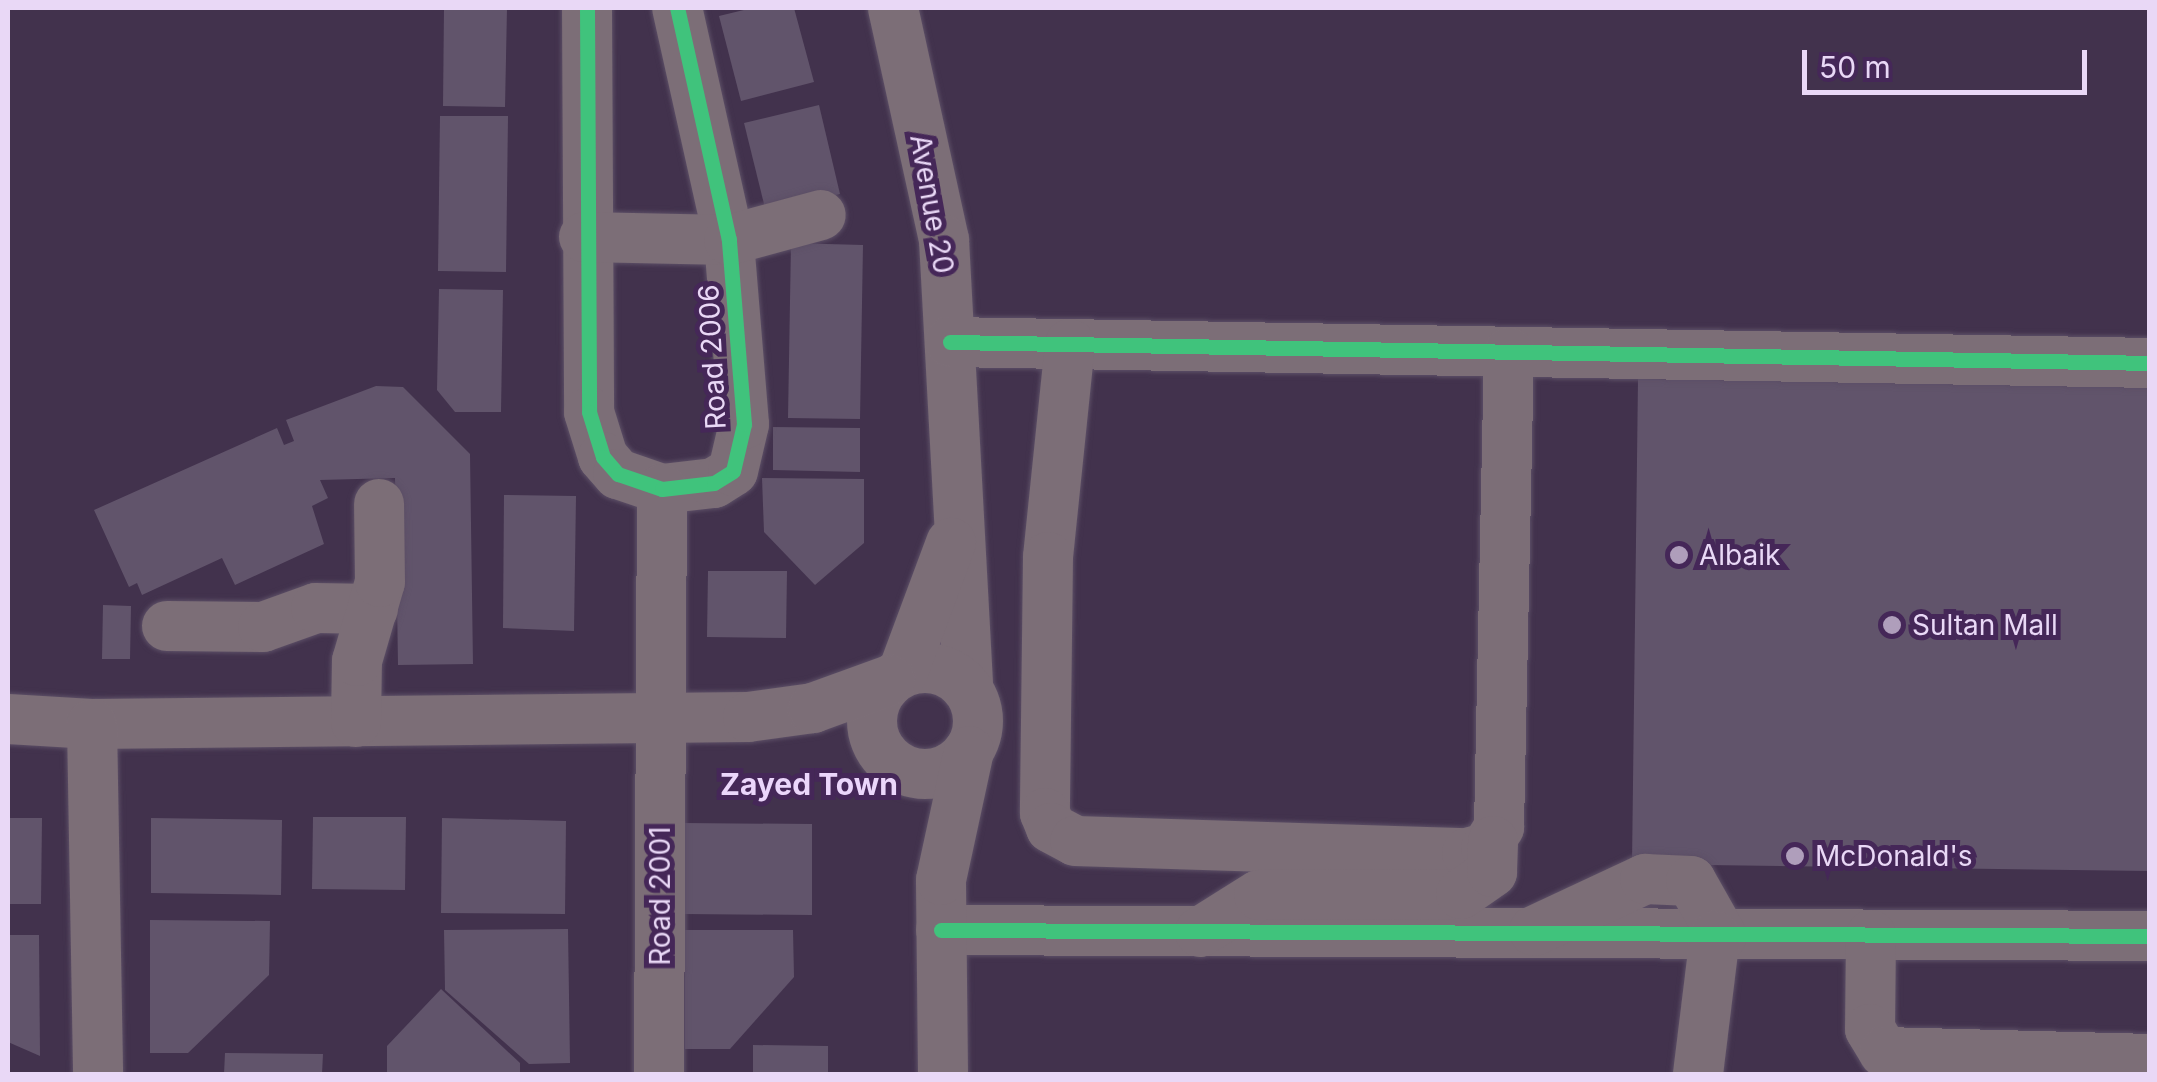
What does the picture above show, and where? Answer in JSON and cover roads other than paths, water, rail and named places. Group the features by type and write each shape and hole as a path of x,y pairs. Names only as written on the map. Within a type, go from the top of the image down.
{"street":[{"name":"Road 2006","path":"587,8 584,236 593,435 618,474 662,489 714,483 733,471 742,447 729,240 677,8"},
{"name":"Avenue 20","path":"893,8 944,240 968,687"},
{"path":"584,236 729,240 820,215"},
{"path":"950,342 2150,363"},
{"path":"1070,344 1048,557 1046,813 1052,828 1074,842 1477,852 1493,841"},
{"path":"1200,932 1259,895 1461,894 1492,872 1493,841 1499,827 1509,352"},
{"path":"660,717 662,489"},
{"path":"356,722 357,660 380,582 379,504"},
{"name":"Avenue 20","path":"896,676 957,524"},
{"path":"167,626 263,627 316,608 373,609"},
{"path":"748,717 813,708 896,676 938,668 968,687 979,719 941,880 943,1074"},
{"path":"896,676 872,712 886,756 930,838 941,880"},
{"name":"Road 2001","path":"659,1074 660,717"},
{"path":"8,719 92,724 748,717 816,726 924,774 942,772 970,751"},
{"path":"92,724 98,1074"},
{"path":"941,930 2150,936"},
{"path":"1872,935 1870,1029 1884,1052 2150,1059"},
{"path":"1698,1074 1719,936"}],"place":[{"name":"Albaik","path":"1679,555"},
{"name":"Sultan Mall","path":"1892,625"},
{"name":"McDonald's","path":"1795,856"}],"district":[{"name":"Zayed Town","path":"809,784"}]}
